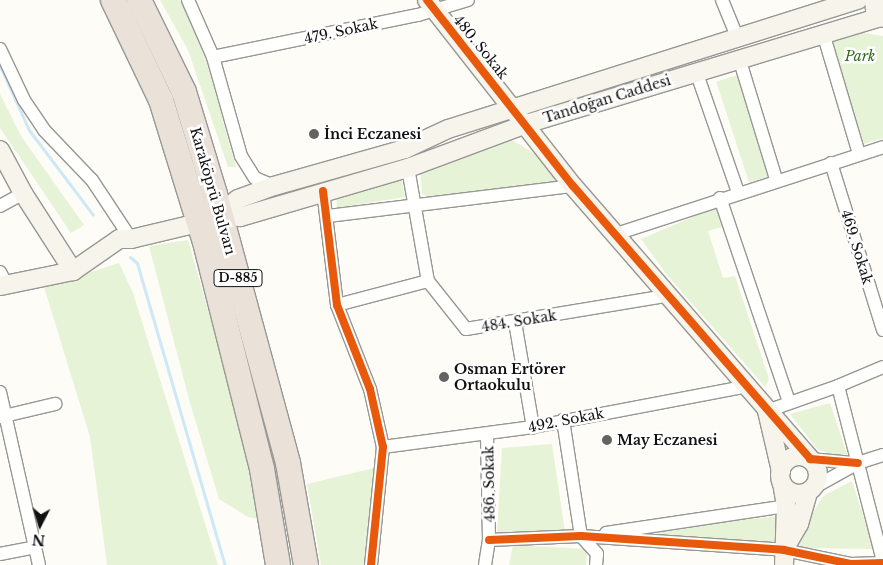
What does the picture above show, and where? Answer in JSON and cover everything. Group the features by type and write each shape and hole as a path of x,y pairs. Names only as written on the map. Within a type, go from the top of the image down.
{"highway":[{"path":"98,0 130,30"},
{"name":"Karaköprü Bulvarı","path":"113,0 130,30 161,100 198,223 262,469 278,565"},
{"name":"Karaköprü Bulvarı","path":"139,0 184,92 220,214 288,463 306,565"}],"main road":[{"name":"Tandoğan Caddesi","path":"73,271 119,239 131,239 198,223 220,214 238,199 274,186 405,149 448,129 515,110 858,0"},
{"path":"874,0 875,10 882,17"},
{"name":"480. Sokak","path":"431,5 573,186 616,234 666,296 810,459"},
{"name":"Tandoğan Caddesi","path":"220,214 240,217 323,191 408,168 526,124 822,33 882,17"},
{"path":"0,150 23,193 73,271 2,281"},
{"path":"767,411 786,506 784,558"},
{"path":"781,477 792,458 810,459 818,477 810,490 799,524 784,558"},
{"path":"781,477 796,494 810,490"}],"street":[{"path":"188,0 213,58 241,156 255,178 274,186"},
{"name":"479. Sokak","path":"213,58 431,5 468,0"},
{"path":"722,0 738,39"},
{"path":"822,33 859,154"},
{"path":"0,49 24,100 44,130 92,180 131,239"},
{"path":"739,58 776,179"},
{"path":"696,71 738,192"},
{"path":"616,234 776,179 883,147"},
{"name":"469. Sokak","path":"831,164 883,330"},
{"path":"336,305 428,281 408,168"},
{"path":"328,216 573,186"},
{"path":"323,191 328,216 336,305 370,390 383,446 371,565"},
{"path":"0,206 23,193"},
{"path":"720,198 789,402"},
{"name":"484. Sokak","path":"428,281 466,330 666,296"},
{"path":"515,322 533,427"},
{"path":"767,411 838,386 883,367"},
{"name":"492. Sokak","path":"383,446 533,427 747,386"},
{"path":"581,536 851,565 883,562 838,386"},
{"path":"0,392 3,416 39,565"},
{"path":"3,416 54,404"},
{"path":"563,420 581,536 598,554 596,565"},
{"name":"486. Sokak","path":"485,565 490,540 487,434"},
{"path":"810,490 858,463 883,455"},
{"path":"810,459 858,463"},
{"path":"490,540 581,536 786,506"},
{"path":"0,554 35,547"}],"green space":[{"path":"160,0 180,0 183,6 207,63 236,167 228,167 188,50"},
{"name":"Park","path":"859,32 883,36 883,138 864,144 830,39"},
{"path":"740,74 773,175 749,183 716,82"},
{"path":"0,94 21,136 84,225 71,233 0,128"},
{"path":"512,140 545,160 561,183 428,197 422,194 420,167"},
{"path":"400,171 405,197 337,208 336,190"},
{"path":"716,207 722,227 708,231 723,278 735,276 769,379 765,387 667,275 641,239"},
{"path":"188,240 225,369 264,520 248,517 219,499 190,403 149,246"},
{"path":"119,263 133,293 218,565 107,565 90,437 44,287"},
{"path":"830,403 847,454 838,457 817,449 790,414"},
{"path":"552,444 565,532 497,534 502,448"},
{"path":"374,468 366,565 321,565 307,484"},
{"path":"852,481 874,549 799,548 796,540 823,496"},
{"path":"779,516 778,542 664,540 658,533 659,529"},
{"path":"513,545 587,549 586,565 509,565"}],"waterway":[{"path":"0,66 29,130 93,215"},
{"path":"130,257 137,263 225,565"}],"cycle path":[{"path":"427,0 573,186 810,459 858,463"},
{"path":"323,191 337,305 370,389 383,447 371,565"},
{"path":"489,540 581,536 784,550 851,564 883,563"}],"place":[{"name":"İnci Eczanesi","path":"314,134"},
{"name":"Osman Ertörer Ortaokulu","path":"444,377"},
{"name":"May Eczanesi","path":"607,440"}]}
